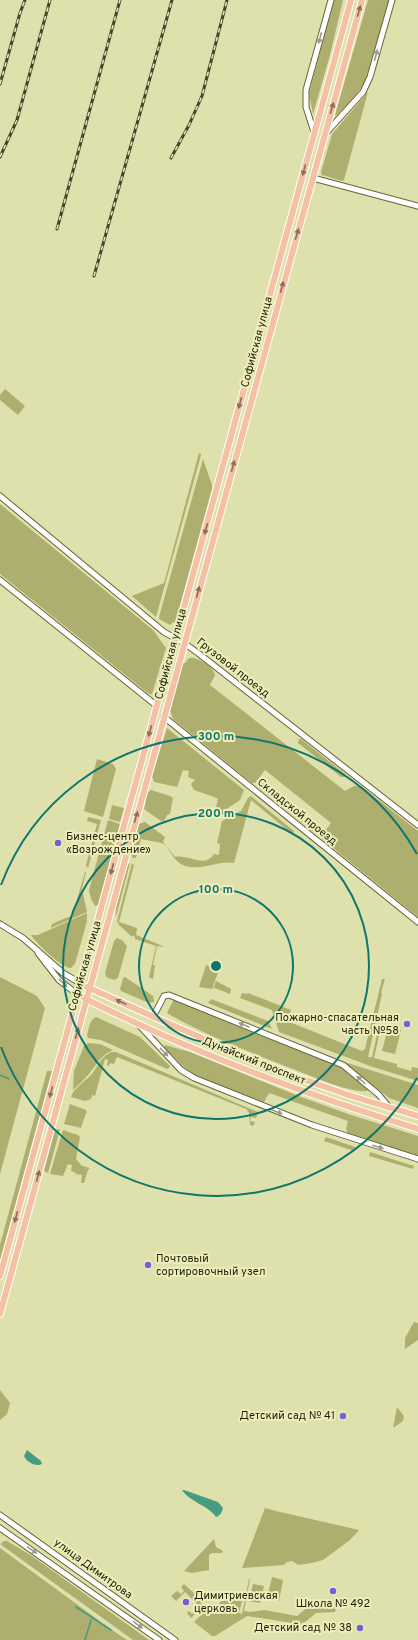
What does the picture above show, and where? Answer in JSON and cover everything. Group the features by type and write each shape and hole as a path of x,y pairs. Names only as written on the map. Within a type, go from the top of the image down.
{"main road":[{"name":"Софийская улица","path":"0,1276 351,0"},
{"name":"Софийская улица","path":"0,1314 362,0"},
{"name":"Дунайский проспект","path":"80,984 153,1017 267,1065 333,1090 418,1116"},
{"name":"Дунайский проспект","path":"77,994 137,1023 308,1093 418,1129"}],"street":[{"path":"314,132 306,107 305,96 331,0"},
{"path":"324,134 363,92 371,73 392,0"},
{"path":"313,178 418,206"},
{"name":"Грузовой проезд","path":"0,496 164,632 184,643 418,825"},
{"path":"0,580 157,706"},
{"name":"Складской проезд","path":"164,717 418,922"},
{"path":"0,924 17,934 63,973 80,984"},
{"path":"35,949 59,980 77,994"},
{"path":"153,1017 164,996 169,994 343,1065 378,1094 389,1107"},
{"path":"137,1023 181,1070 194,1078 252,1102 334,1132 418,1159"},
{"name":"улица Димитрова","path":"0,1515 175,1640"},
{"name":"улица Димитрова","path":"0,1528 49,1561 159,1640"}],"shaded area":[{"path":"334,0 343,0 330,55 313,114 309,94"},
{"path":"368,0 389,0 365,82 354,98 336,116 335,115"},
{"path":"368,92 344,180 342,181 323,175 322,176 321,172 332,134"},
{"path":"5,389 25,406 18,415 0,400 0,395"},
{"path":"199,453 201,454 200,459 156,617 132,596 164,583"},
{"path":"203,459 212,489 175,623 173,622 170,625 159,619 159,617"},
{"path":"0,504 153,630 166,648 152,694 149,694 0,574"},
{"path":"189,658 200,660 208,665 215,675 210,685 345,791 354,786 361,786 418,831 418,917 322,839 322,835 331,823 265,770 255,783 252,783 173,719 170,710 183,663 185,663"},
{"path":"167,728 244,790 240,800 222,812 215,811 218,799 194,790 191,784 195,780 188,777 189,771 183,770 177,787 154,782 152,776"},
{"path":"299,739 301,739 345,774 346,777 341,777 298,743"},
{"path":"97,759 113,764 116,769 103,817 84,811"},
{"path":"265,780 266,782 264,785 318,828 322,826 318,831 314,832 261,789 260,786"},
{"path":"151,790 173,798 170,814 167,815 164,821 161,821 144,809 148,792"},
{"path":"251,796 294,831 293,834 293,832 292,834 251,800 234,863 228,862 198,867 185,866 175,859 164,844 141,839 136,858 133,858 131,855 139,824 145,822 165,837 163,842 175,857 186,857 201,861 210,858 214,854 219,855 220,844 217,843 222,821 241,811 248,798"},
{"path":"112,805 124,808 120,822 109,819"},
{"path":"88,817 101,820 88,868 86,865 97,824 87,821"},
{"path":"108,820 120,824 98,905 95,906 91,899 89,890"},
{"path":"130,863 116,917 116,905 119,892"},
{"path":"132,863 134,865 119,922 137,928 136,935 165,947 157,946 153,965 155,965 153,979 149,977 156,946 135,939 133,935 132,937 119,925 117,921"},
{"path":"85,872 82,889 87,912 51,928 52,924 68,917 72,917"},
{"path":"87,913 87,921 75,964 71,968 56,960 31,935 38,935"},
{"path":"117,938 122,940 127,946 118,978 114,980 106,977 105,973 114,941"},
{"path":"206,965 219,970 212,989 199,987"},
{"path":"0,977 37,996 45,1008 0,1174"},
{"path":"125,977 153,996 154,1002 149,1003 121,991 120,989 123,978"},
{"path":"382,979 385,979 368,1057 372,1057 379,1026 381,1027 374,1058 397,1064 397,1067 411,1071 412,1067 418,1068 418,1081 373,1067 279,1032 272,1010 240,998 242,993 248,993 291,1010 287,1021 362,1051 365,1049"},
{"path":"216,981 231,989 230,994 215,988 213,989"},
{"path":"174,999 340,1066 368,1089 367,1091 351,1090 332,1084 198,1030 167,1013"},
{"path":"211,999 268,1021 272,1029 208,1003"},
{"path":"96,1017 140,1037 170,1066 169,1068 167,1069 101,1040 88,1038 87,1035 90,1025 92,1020"},
{"path":"388,1027 401,1030 395,1054 382,1051"},
{"path":"88,1043 100,1044 113,1050 102,1058 73,1090 74,1071 84,1046"},
{"path":"165,1045 190,1052 301,1097 351,1115 418,1136 418,1156 348,1134 346,1129 348,1121 269,1093 264,1102 259,1102 189,1072 164,1047"},
{"path":"111,1052 116,1052 258,1112 256,1118 251,1117 250,1121 255,1122 253,1126 250,1125 249,1113 246,1109 117,1057 114,1064 110,1063 109,1066 107,1065 108,1060 105,1059 95,1096 92,1095 91,1099 85,1101 71,1097 77,1088 93,1073 101,1060"},
{"path":"341,1061 418,1085 418,1108 389,1098"},
{"path":"47,1071 52,1071 0,1260 0,1245"},
{"path":"70,1104 86,1110 87,1113 81,1128 64,1124"},
{"path":"60,1129 48,1173 44,1171 55,1130"},
{"path":"63,1130 80,1137 76,1159 82,1166 90,1168 84,1183 81,1183 82,1175 76,1174 73,1180 76,1173 71,1171 72,1165 68,1164 63,1176 50,1174"},
{"path":"326,1137 355,1147 354,1151 324,1141"},
{"path":"370,1152 414,1166 413,1169 369,1156"},
{"path":"414,1322 418,1323 418,1340 405,1349 405,1338"},
{"path":"0,1390 10,1403 7,1414 0,1420"},
{"path":"397,1407 404,1416 403,1421 393,1428"},
{"path":"27,1450 41,1461 42,1464 34,1464 27,1460 24,1456"},
{"path":"182,1490 218,1502 223,1508 219,1516 216,1517 209,1510 190,1498"},
{"path":"265,1508 359,1530 350,1540 323,1560 298,1565 292,1561 287,1562 284,1565 242,1568"},
{"path":"214,1539 216,1547 223,1551 222,1553 212,1553 209,1555 209,1570 192,1573 184,1571"},
{"path":"7,1541 32,1556 149,1640 133,1640 0,1544"},
{"path":"0,1548 112,1630 127,1640 0,1640"},
{"path":"272,1577 283,1580 279,1601 267,1599"},
{"path":"249,1579 244,1611 250,1612 264,1610 297,1616 313,1603 336,1608 335,1612 316,1613 305,1622 299,1624 247,1616 215,1636 212,1636 194,1622 206,1610 215,1612 220,1602 244,1593 239,1613 242,1614"},
{"path":"184,1584 195,1594 203,1606 191,1618 187,1613 189,1611 192,1614 199,1606 185,1592 176,1601 171,1596 177,1591 181,1594 184,1591 181,1587"},
{"path":"253,1584 264,1586 260,1603 249,1601"}],"waterway":[{"path":"0,1075 9,1079"},
{"path":"76,1607 111,1630"},
{"path":"85,1640 91,1620"}],"railway":[{"path":"0,84 25,0"},
{"path":"0,157 17,120 50,0"},
{"path":"57,229 120,0"},
{"path":"94,276 172,0"},
{"path":"171,158 189,125 202,96 227,0"}],"place":[{"name":"Бизнес-центр «Возрождение»","path":"58,843"},
{"name":"Пожарно-спасательная часть №58","path":"407,1024"},
{"name":"Почтовый сортировочный узел","path":"148,1265"},
{"name":"Детский сад № 41","path":"343,1416"},
{"name":"Школа № 492","path":"333,1591"},
{"name":"Димитриевская церковь","path":"186,1602"},
{"name":"Детский сад № 38","path":"360,1628"}]}
